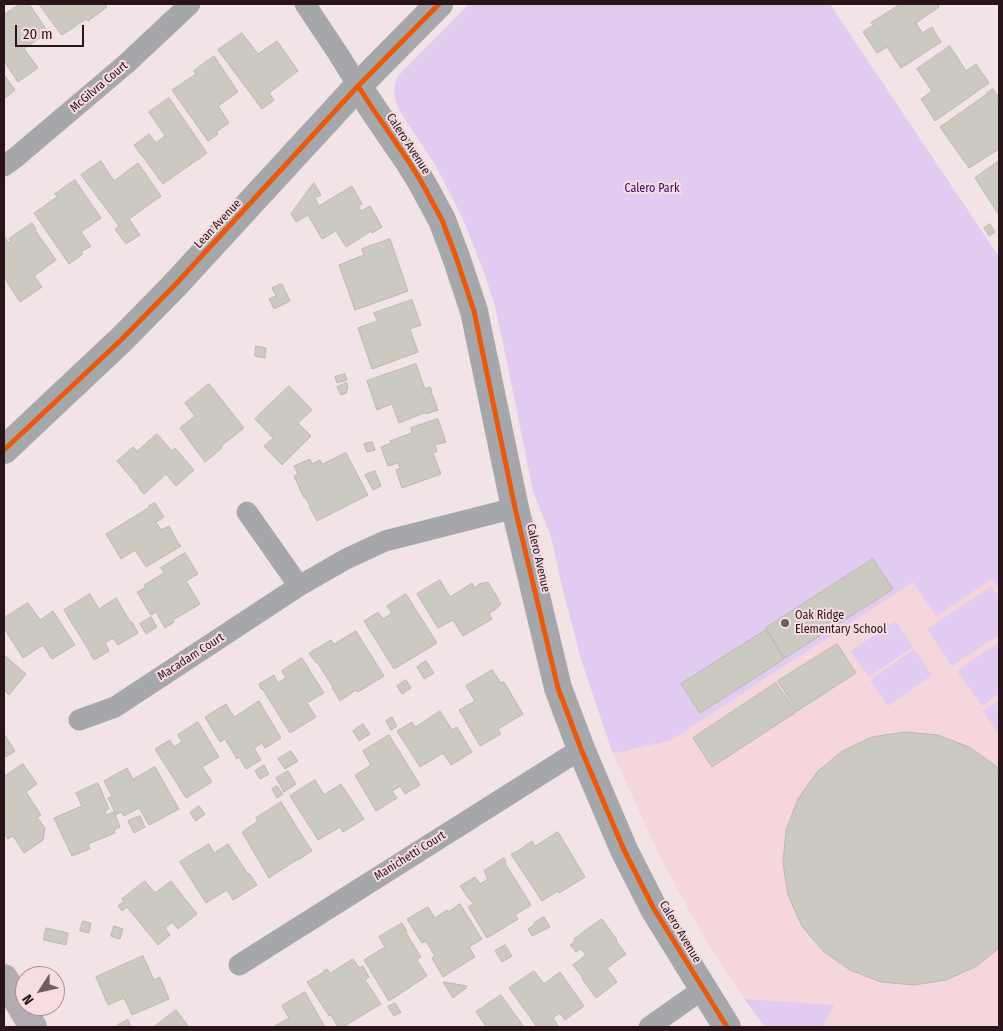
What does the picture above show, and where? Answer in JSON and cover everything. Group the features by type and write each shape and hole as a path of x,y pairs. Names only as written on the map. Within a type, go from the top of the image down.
{"highway":[{"path":"4,978 33,1027"}],"street":[{"name":"McGilvra Court","path":"4,166 126,64 190,4"},
{"name":"Calero Avenue","path":"305,4 374,112 409,162 442,220 474,312 515,508 558,688 581,749 624,850 654,909 727,1027"},
{"name":"Lean Avenue","path":"4,450 115,346 168,292 358,86 439,4"},
{"name":"Macadam Court","path":"79,720 114,707 299,586 346,558 385,541 515,508"},
{"path":"247,512 299,586"},
{"name":"Manichetti Court","path":"239,965 581,749"},
{"path":"648,1027 703,990"}],"shaded area":[{"name":"Oak Ridge Elementary School","path":"964,204 999,257 999,1027 765,1027 727,974 698,927 658,852 613,754 581,659 551,537 533,491"}],"green space":[{"name":"Calero Park","path":"469,4 830,4 999,257 999,589 992,579 936,616 913,582 671,740 613,754 581,659 551,537 533,491 502,338 486,278 466,226 451,195 436,166 399,110 395,97 394,89 398,76"},
{"path":"992,586 999,597 999,635 952,666 927,629"},
{"path":"895,621 913,647 869,677 851,651"},
{"path":"999,642 999,693 982,706 957,671"},
{"path":"914,649 932,675 888,706 870,680"},
{"path":"999,700 999,735 983,711"},
{"path":"744,999 834,1005 823,1027 765,1027"}],"building":[{"path":"20,4 29,4 48,32 24,49 38,68 18,82 4,61 4,15"},
{"path":"39,4 104,4 107,7 88,21 86,19 62,35"},
{"path":"901,4 937,4 939,7 916,23 922,33 932,27 941,42 901,68 887,47 877,53 863,32 873,25 871,23"},
{"path":"242,33 258,54 277,41 298,71 269,93 274,100 262,109 218,50"},
{"path":"950,46 966,71 976,64 989,83 935,121 921,99 932,91 917,69"},
{"path":"214,56 238,92 218,106 229,123 216,132 218,134 208,141 172,90 196,74 194,71"},
{"path":"4,75 15,90 4,99"},
{"path":"993,89 999,98 999,149 969,168 940,127"},
{"path":"169,98 207,153 163,184 134,145 149,134 156,143 165,136 149,112"},
{"path":"101,161 114,181 138,163 161,196 129,219 140,235 126,244 115,229 119,226 81,175"},
{"path":"999,161 999,215 975,178"},
{"path":"75,180 101,218 81,232 91,246 81,252 83,254 69,264 34,213 57,197 55,194"},
{"path":"314,183 321,195 315,198 319,206 352,186 362,204 358,206 361,211 370,206 382,227 372,233 371,231 346,247 336,231 322,239 308,215 296,222 291,214"},
{"path":"32,223 56,260 34,276 42,287 20,302 4,277 4,236 9,243 11,241 9,239"},
{"path":"990,224 995,232 989,236 984,228"},
{"path":"390,239 408,291 355,310 339,265 364,255 362,249"},
{"path":"282,284 290,301 274,309 269,299 276,296 272,288"},
{"path":"412,300 421,325 410,329 418,352 372,369 358,328 377,321 374,313"},
{"path":"256,346 266,348 265,358 255,356"},
{"path":"416,364 425,389 430,387 432,391 438,410 424,413 399,423 392,404 377,410 367,381"},
{"path":"345,374 347,380 337,383 335,377"},
{"path":"347,383 346,393 341,395 337,387"},
{"path":"209,384 244,428 221,446 222,448 205,462 180,428 195,416 185,403"},
{"path":"289,386 312,410 298,423 311,436 282,465 264,446 273,438 255,419"},
{"path":"438,419 446,442 435,445 437,452 433,453 441,474 402,488 396,470 400,468 398,463 388,466 381,447 391,443 390,441 412,433 411,428"},
{"path":"157,434 172,451 175,448 194,470 176,486 166,474 144,494 117,461 133,447 137,451"},
{"path":"372,442 375,450 367,452 364,444"},
{"path":"346,453 368,495 317,521 294,476 298,474 294,466 310,459 312,464 320,460 322,464"},
{"path":"375,471 381,486 373,490 365,475"},
{"path":"155,503 164,517 156,522 161,530 169,526 181,546 146,567 135,550 121,559 106,534"},
{"path":"185,553 198,574 186,581 200,604 173,620 174,622 165,628 156,612 151,615 137,592 146,587 144,585 164,573 161,568"},
{"path":"873,559 893,589 785,658 766,628"},
{"path":"440,580 450,597 472,583 475,588 479,584 488,582 501,604 489,613 492,619 463,636 453,620 438,628 417,594"},
{"path":"90,594 99,609 116,598 138,633 118,645 113,638 105,643 109,651 94,660 64,610"},
{"path":"406,594 437,643 394,669 364,621 378,612 383,619 392,613 387,606"},
{"path":"28,603 40,620 53,611 75,645 52,659 43,645 23,658 4,628 4,618"},
{"path":"151,617 157,627 146,634 140,624"},
{"path":"766,630 784,659 700,713 681,684"},
{"path":"356,631 384,676 358,692 356,690 340,701 317,662 309,653 331,640 334,644"},
{"path":"837,644 856,673 797,711 778,681"},
{"path":"4,655 26,674 9,695 4,690"},
{"path":"302,658 324,693 307,703 316,717 290,733 259,684 274,675 278,683 286,678 282,671"},
{"path":"426,661 434,673 424,679 417,667"},
{"path":"492,670 501,683 504,682 523,714 498,729 501,734 480,746 459,710 475,701 466,686"},
{"path":"406,680 411,688 402,694 397,686"},
{"path":"776,683 796,712 712,767 693,738"},
{"path":"259,701 281,738 265,748 262,743 254,748 261,760 246,769 239,757 237,759 225,739 220,742 205,717 226,704 234,717"},
{"path":"440,711 452,730 457,727 472,752 451,765 443,753 420,767 397,731 412,722 415,727"},
{"path":"392,717 397,726 391,730 386,721"},
{"path":"198,722 219,757 202,767 212,782 186,798 155,749 170,740 174,747 182,742 178,735"},
{"path":"363,724 370,734 359,741 353,731"},
{"path":"905,732 938,735 969,747 999,770 999,948 977,966 946,980 914,985 881,982 850,970 823,951 802,926 788,895 783,863 786,830 798,799 817,772 842,751 872,737"},
{"path":"4,734 15,751 4,758"},
{"path":"389,735 420,785 405,794 400,786 392,791 397,798 376,811 355,775 371,765 363,751"},
{"path":"291,751 298,761 285,769 278,759"},
{"path":"23,764 37,784 26,792 41,815 37,817 45,828 43,840 24,853 13,836 8,839 4,834 4,777"},
{"path":"264,765 269,774 260,779 255,771"},
{"path":"155,767 179,809 149,825 139,808 124,816 121,812 116,815 108,798 112,796 104,781 127,768 133,779"},
{"path":"288,771 296,784 284,792 276,778"},
{"path":"315,780 324,795 341,784 364,819 343,832 340,827 318,840 290,796"},
{"path":"98,783 109,809 105,811 106,815 114,812 120,827 114,830 115,833 88,844 90,849 72,856 54,818 82,806 76,793"},
{"path":"277,786 283,794 277,798 272,789"},
{"path":"281,802 312,851 269,878 242,832 258,821 256,818"},
{"path":"199,806 205,814 196,821 190,813"},
{"path":"140,816 145,827 134,833 128,821"},
{"path":"558,832 585,877 542,901 511,854 532,841 535,846"},
{"path":"209,844 214,853 228,844 257,885 233,900 227,890 206,903 180,862"},
{"path":"504,858 505,863 531,905 515,915 518,919 487,938 468,907 473,904 460,886 475,877 480,884 488,879 484,871"},
{"path":"145,881 155,893 171,881 197,914 178,929 172,922 165,928 170,935 158,945 127,907 122,911 118,906 124,901 122,899"},
{"path":"460,904 482,939 469,947 475,957 443,977 432,958 435,956 426,941 422,943 407,919 428,907 435,918"},
{"path":"544,917 550,927 532,936 528,929"},
{"path":"602,919 626,954 607,968 617,982 596,998 573,965 586,955 581,949 576,952 570,945 575,941 574,939"},
{"path":"83,921 91,923 89,933 80,931"},
{"path":"402,923 421,957 417,960 427,976 389,1001 364,960 385,947 379,937"},
{"path":"114,926 123,929 120,939 111,936"},
{"path":"46,928 68,933 66,945 44,940"},
{"path":"505,945 512,956 502,962 495,951"},
{"path":"143,956 154,980 160,977 169,999 132,1015 124,998 108,1005 96,977"},
{"path":"353,959 359,968 363,966 369,977 365,980 381,1004 343,1027 338,1027 307,982 327,969 330,973"},
{"path":"534,971 544,984 560,972 584,1006 565,1020 560,1013 553,1018 558,1026 537,1027 509,988"},
{"path":"444,982 467,986 453,998"},
{"path":"305,992 325,1027 273,1027 289,1018 282,1006"},
{"path":"501,995 524,1027 484,1027 486,1026 476,1012"},
{"path":"395,1003 401,1012 394,1016 388,1007"},
{"path":"176,1010 189,1027 154,1027"},
{"path":"128,1020 131,1027 119,1027 118,1025"}],"cycle path":[{"path":"4,450 122,339 174,286 358,86 439,4"},
{"path":"358,86 422,183 442,220 456,257 474,311 515,508 558,688 581,749 624,850 654,909 727,1027"}],"place":[{"name":"Oak Ridge Elementary School","path":"785,623"}]}
